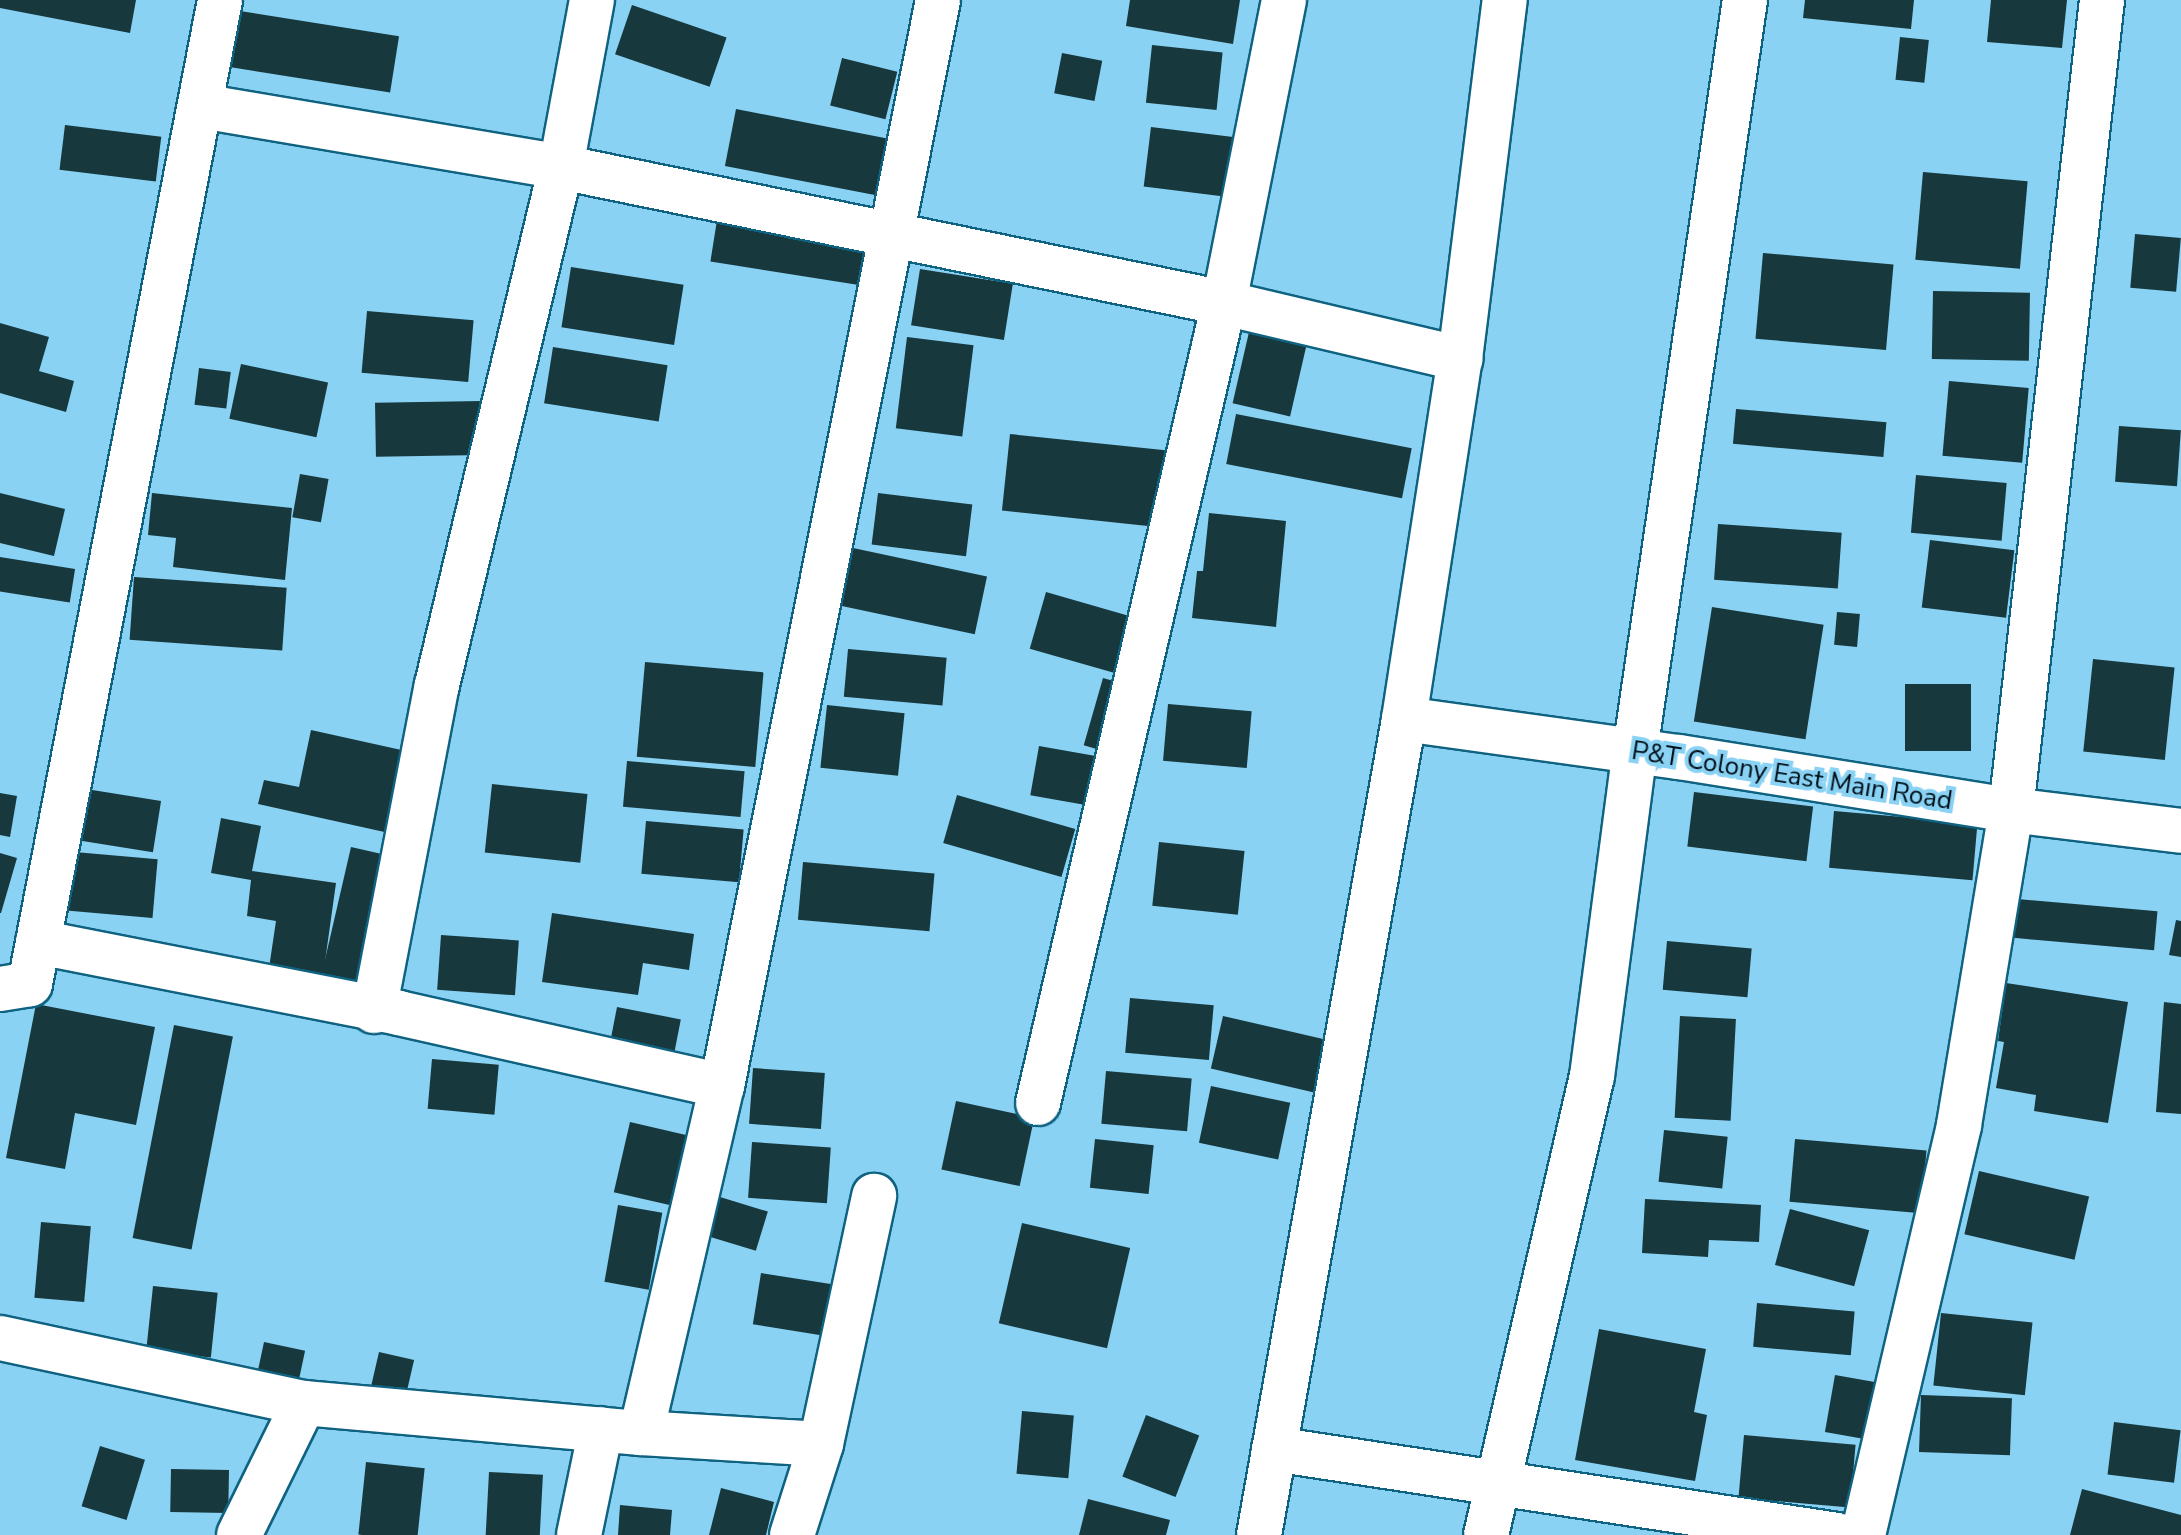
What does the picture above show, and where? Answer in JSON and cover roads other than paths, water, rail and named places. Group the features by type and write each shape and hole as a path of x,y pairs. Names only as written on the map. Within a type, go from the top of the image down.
{"street":[{"path":"0,989 30,984 220,0"},
{"path":"374,1011 437,685 561,167 592,0"},
{"path":"579,1535 621,1431 722,1086 938,0"},
{"path":"1038,1103 1224,303 1284,0"},
{"path":"1259,1535 1404,719 1460,359 1505,0"},
{"path":"1486,1535 1592,1076 1635,751 1745,0"},
{"path":"1863,1535 1959,1125 2011,810 2102,0"},
{"path":"201,106 561,167 1224,303 1460,359"},
{"name":"P&T Colony East Main Road","path":"1404,719 1635,751 2011,810 2181,831"},
{"path":"38,942 374,1011 399,1013 722,1086"},
{"path":"792,1535 821,1444 874,1196"},
{"path":"0,1338 304,1403 621,1431 821,1444"},
{"path":"239,1535 304,1403"},
{"path":"1274,1449 1837,1535"}]}
